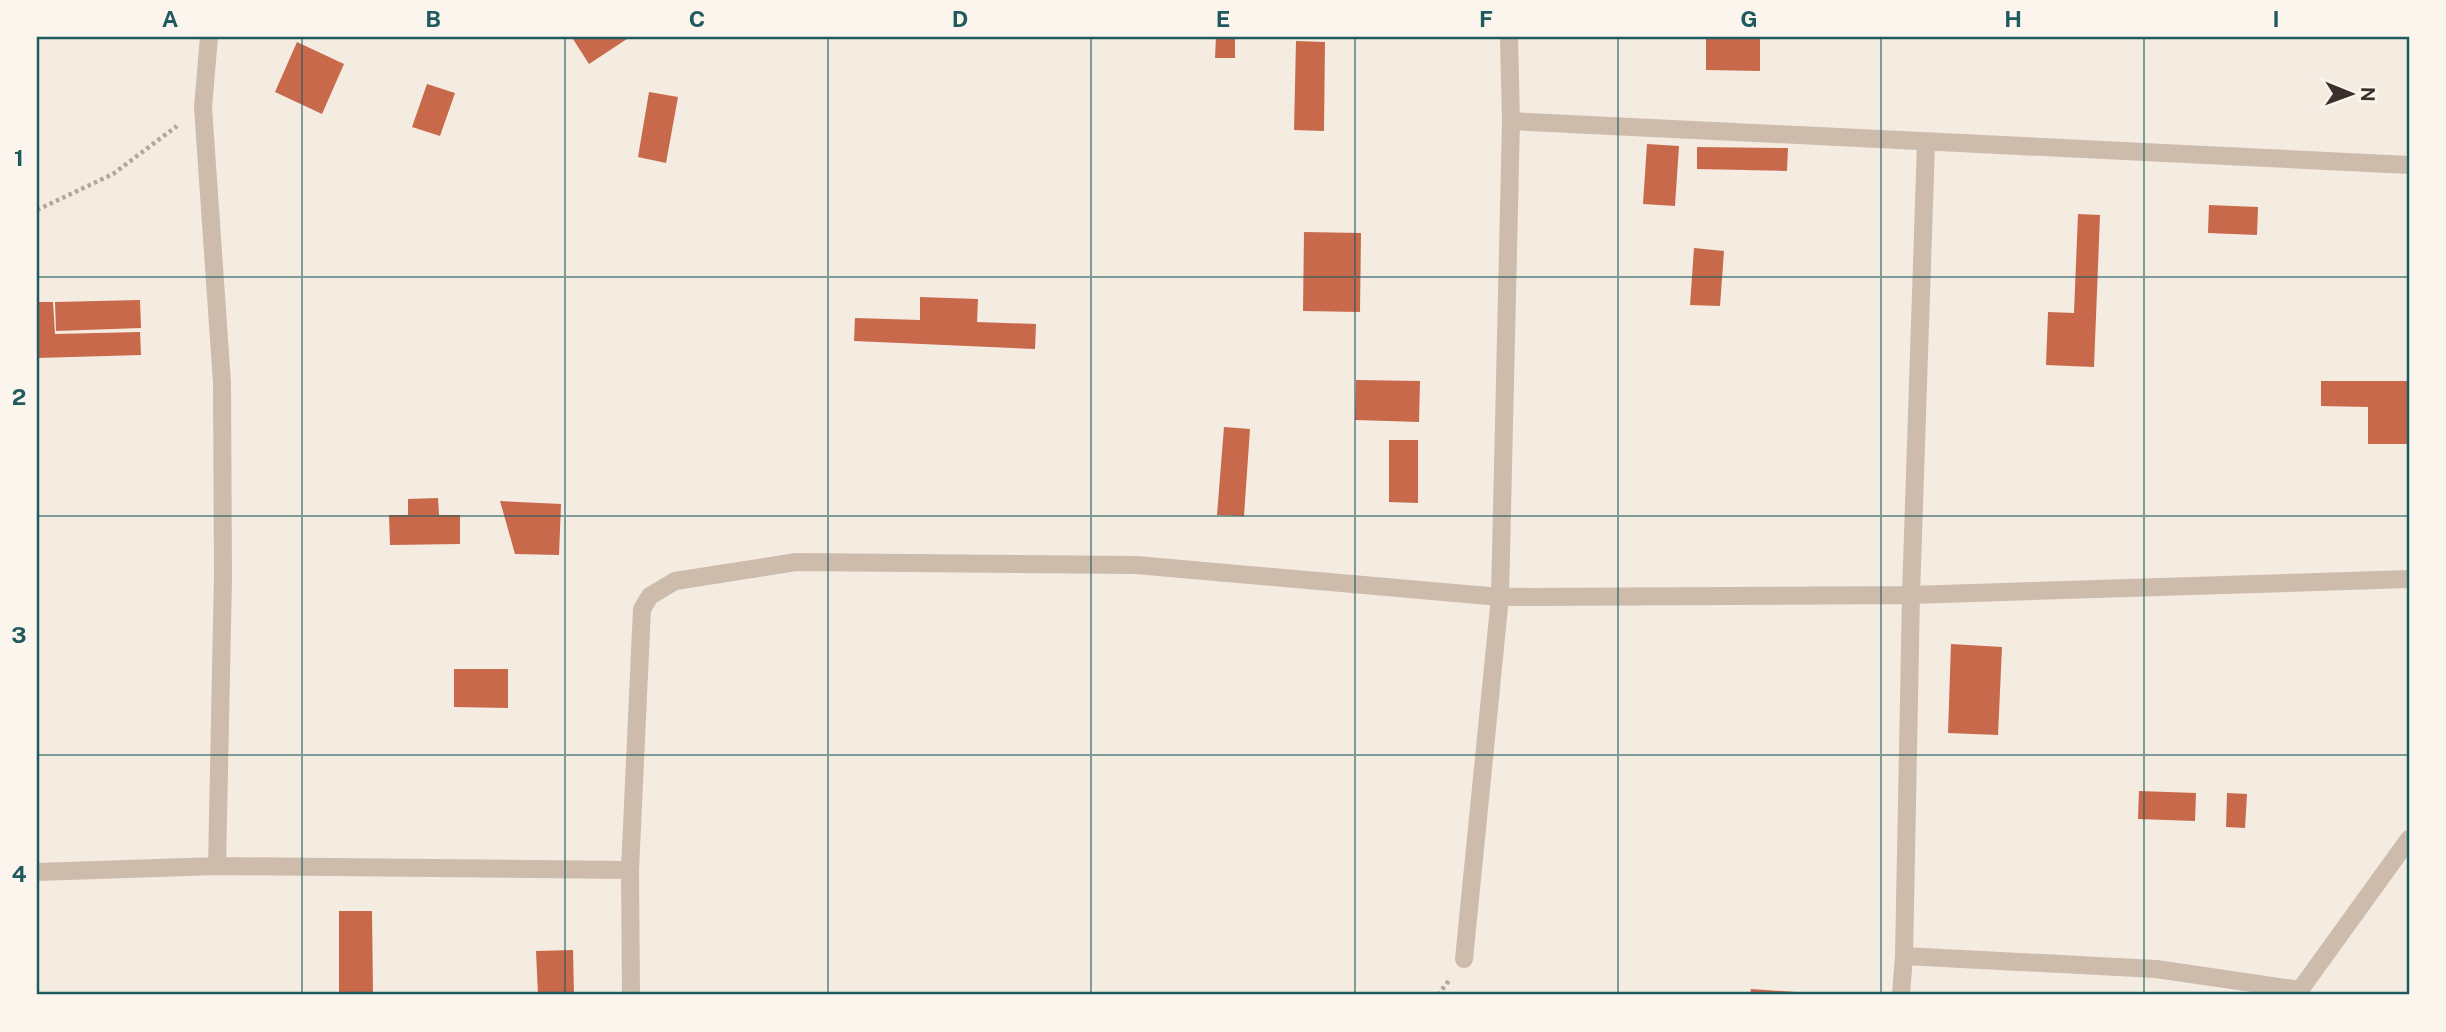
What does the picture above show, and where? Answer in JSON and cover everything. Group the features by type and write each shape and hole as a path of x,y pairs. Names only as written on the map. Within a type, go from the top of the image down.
{"street":[{"path":"209,37 203,107 222,383 223,576 217,866"},
{"path":"1464,959 1500,597 1511,121 1509,37"},
{"path":"1511,121 2409,165"},
{"path":"1901,995 1926,143"},
{"path":"631,995 630,870 642,609 650,596 675,581 796,562 1136,565 1500,597 1911,595 2409,579"},
{"path":"1904,956 2156,969 2300,992 2409,839"},
{"path":"37,872 217,866 630,870"}],"path":[{"path":"37,210 113,174 203,107"}],"building":[{"path":"630,37 589,64 573,39"},
{"path":"1216,37 1235,37 1235,58 1215,58"},
{"path":"1706,37 1760,37 1760,71 1706,70"},
{"path":"1296,41 1325,42 1324,131 1294,130"},
{"path":"297,42 344,64 322,114 275,92"},
{"path":"427,84 455,93 440,136 412,127"},
{"path":"649,92 678,97 666,163 638,157"},
{"path":"1647,144 1679,146 1675,206 1643,204"},
{"path":"1697,147 1788,148 1787,171 1697,169"},
{"path":"2209,205 2258,207 2257,235 2208,233"},
{"path":"2078,214 2100,215 2094,367 2046,365 2048,312 2074,313"},
{"path":"1304,232 1361,233 1360,312 1303,311"},
{"path":"1694,248 1724,251 1720,306 1690,305"},
{"path":"920,297 978,299 977,322 1036,324 1035,349 854,341 855,318 920,320"},
{"path":"140,300 141,328 56,331 55,302"},
{"path":"37,302 53,302 55,334 140,332 141,355 37,358"},
{"path":"1356,380 1420,381 1419,422 1355,420"},
{"path":"2321,381 2409,381 2409,444 2368,444 2368,407 2321,406"},
{"path":"1224,427 1250,429 1244,516 1217,515"},
{"path":"1389,440 1418,440 1418,503 1389,502"},
{"path":"438,498 439,515 460,515 460,544 390,545 389,515 408,515 408,499"},
{"path":"500,501 561,504 559,555 515,554"},
{"path":"1951,644 2002,647 1998,735 1948,733"},
{"path":"454,669 508,669 508,708 454,707"},
{"path":"2139,791 2196,793 2195,821 2138,819"},
{"path":"2227,793 2247,794 2245,828 2226,827"},
{"path":"339,911 372,911 373,995 339,995"},
{"path":"573,950 574,995 538,995 536,951"},
{"path":"1751,989 1796,992 1796,995 1750,995"}]}
